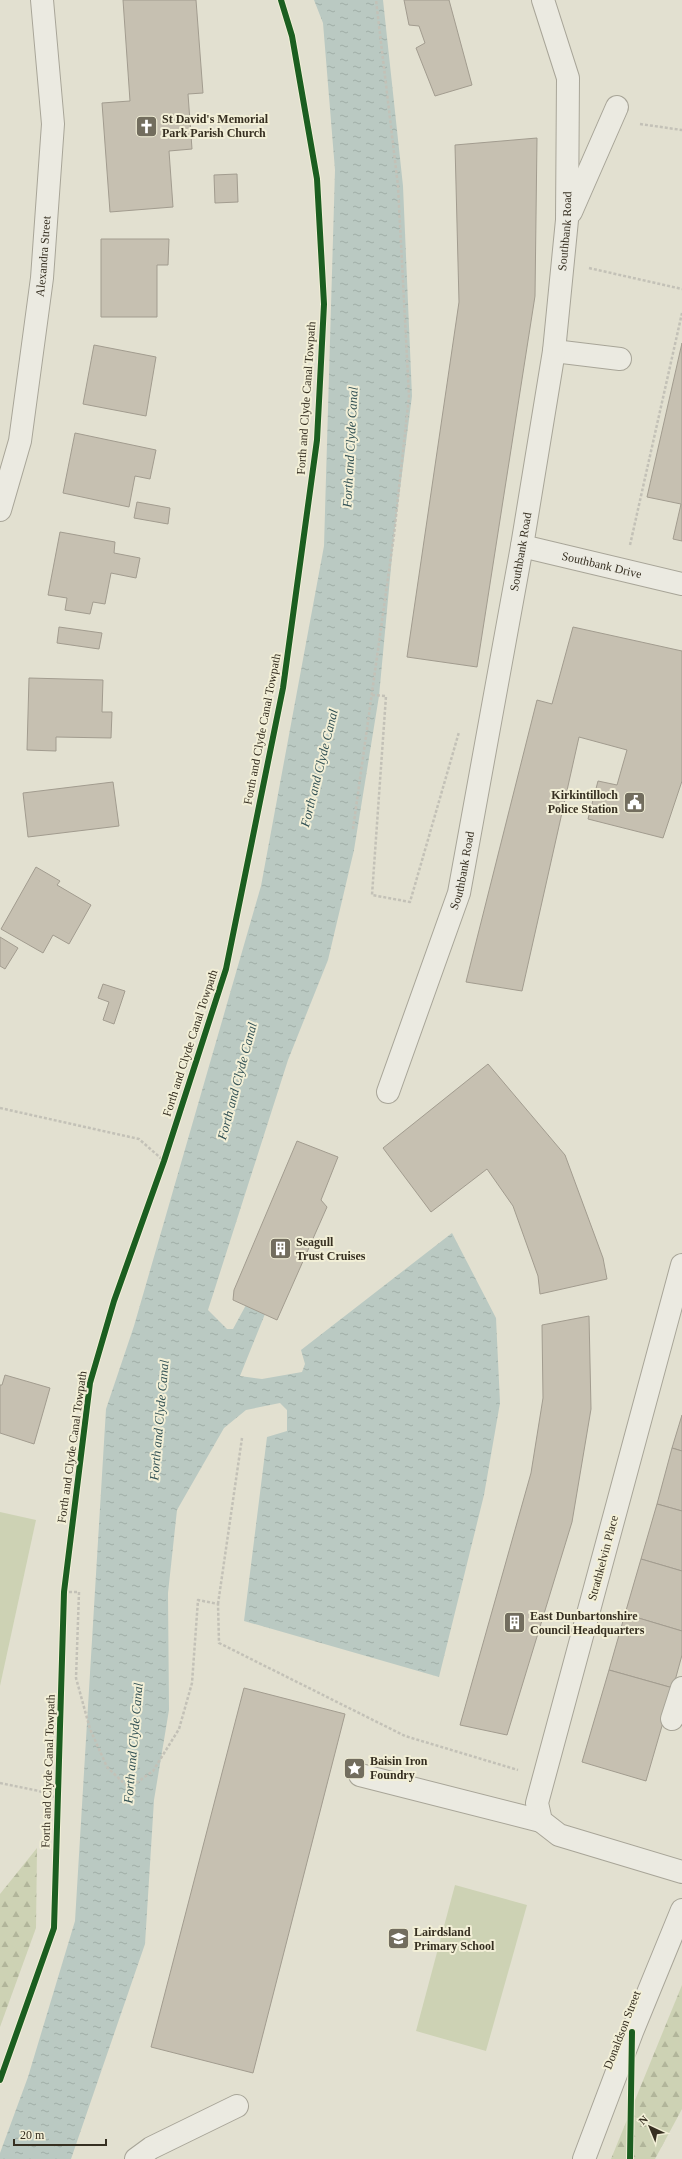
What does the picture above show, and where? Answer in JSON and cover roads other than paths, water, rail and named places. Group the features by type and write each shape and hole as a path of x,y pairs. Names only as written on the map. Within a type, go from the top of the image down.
{"street":[{"name":"Alexandra Street","path":"0,510 20,441 42,278 53,124 42,0"},
{"name":"Southbank Road","path":"388,1092 459,893 522,546 554,350 567,220 568,78 543,0"},
{"path":"567,220 614,113"},
{"path":"554,350 620,359"},
{"name":"Southbank Drive","path":"522,546 682,584"},
{"name":"Strathkelvin Place","path":"541,1822 538,1803 543,1778 682,1266"},
{"path":"672,1719 682,1688"},
{"path":"360,1775 541,1822 559,1835 682,1872"},
{"name":"Donaldson Street","path":"584,2159 632,2032 682,1910"},
{"path":"136,2159 151,2148 237,2106"}],"water":[{"name":"Forth and Clyde Canal","path":"314,0 383,0 403,186 412,396 394,535 379,696 354,850 328,960 288,1060 208,1310 227,1329 233,1329 246,1305 265,1314 240,1376 262,1379 302,1372 305,1364 301,1350 452,1233 496,1318 500,1403 484,1495 439,1677 244,1621 267,1437 287,1431 287,1410 280,1403 246,1410 224,1428 177,1510 168,1593 169,1710 154,1800 145,1944 71,2159 0,2159 0,2153 28,2077 75,1921 106,1409 134,1326 261,886 324,546 335,170 323,23"}],"place":[{"name":"St David's Memorial Park Parish Church","path":"147,126"},
{"name":"Kirkintilloch Police Station","path":"634,802"},
{"name":"Seagull Trust Cruises","path":"280,1249"},
{"name":"East Dunbartonshire Council Headquarters","path":"515,1623"},
{"name":"Baisin Iron Foundry","path":"354,1768"},
{"name":"Lairdsland Primary School","path":"399,1939"}]}
